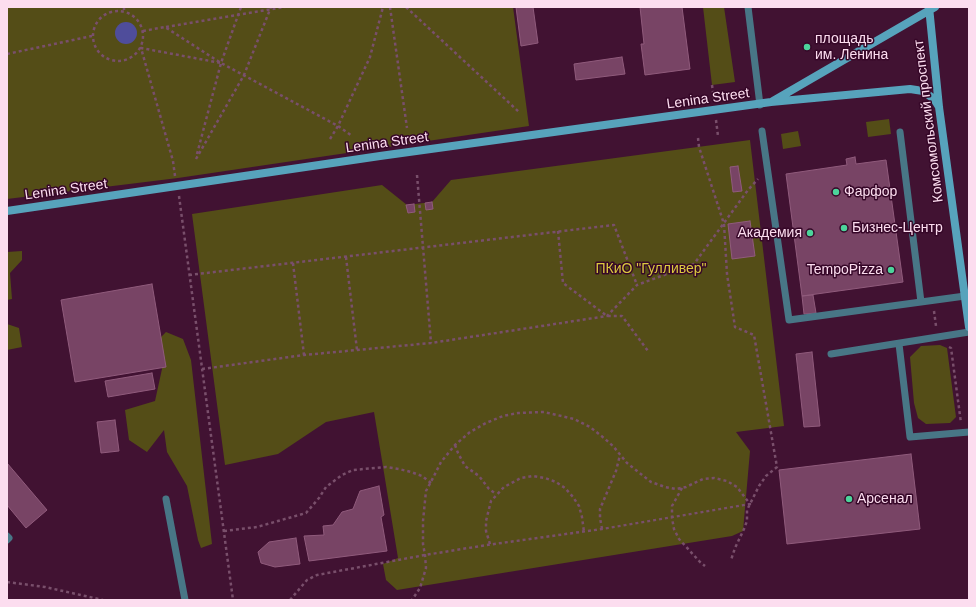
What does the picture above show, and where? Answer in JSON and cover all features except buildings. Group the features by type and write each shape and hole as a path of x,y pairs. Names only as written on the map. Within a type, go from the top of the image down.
{"main road":[{"name":"Lenina Street","path":"771,102 931,8"},
{"name":"Комсомольский проспект","path":"931,8 939,107 969,327"},
{"name":"Lenina Street","path":"7,211 388,155 771,102 910,89 923,91 934,99 939,107"}],"lane":[{"path":"748,7 760,104"},
{"path":"762,131 789,320 965,296"},
{"path":"900,132 921,302"},
{"path":"831,354 969,332"},
{"path":"899,344 910,437 965,432"},
{"path":"166,499 185,600"},
{"path":"7,536 9,538 7,540"}],"path":[{"path":"124,7 124,12"},
{"path":"241,7 221,63 196,159 244,76 270,8"},
{"path":"143,31 270,8 284,7"},
{"path":"330,139 338,126 370,56 383,7"},
{"path":"390,7 407,128"},
{"path":"406,7 519,112"},
{"path":"113,11 124,12 136,18 143,31 143,40 140,48 134,56 126,60 116,62 99,54 94,45 92,36 95,25 102,16 113,11"},
{"path":"165,27 221,63 338,126 352,136"},
{"path":"7,54 92,36"},
{"path":"140,48 221,63"},
{"path":"140,48 173,161 234,600"},
{"path":"698,138 699,147 724,224 727,274 735,327 754,335 777,467 766,476 759,486 747,510 747,521 734,548 731,560"},
{"path":"607,316 637,285 694,264 748,190 767,169"},
{"path":"417,175 431,343"},
{"path":"189,275 614,225 637,285"},
{"path":"558,231 563,283 607,316"},
{"path":"346,257 357,350"},
{"path":"292,263 304,355"},
{"path":"933,300 937,338 951,348 965,432"},
{"path":"202,369 304,355 431,343 607,316 622,316 648,351"},
{"path":"412,600 420,588 426,568 423,544 423,521 426,492 441,462 455,445 470,432 492,420 518,413 544,412 574,419 590,427 613,446 637,472 651,482 676,489 714,478 727,481 737,487 750,504"},
{"path":"455,445 465,466 479,476 489,489 496,494"},
{"path":"602,529 600,509 616,471 620,455"},
{"path":"224,531 257,527 306,513 326,487 342,475 353,470 386,467 399,469 422,476 431,483"},
{"path":"490,544 486,531 486,521 491,501 504,487 521,478 533,476 556,482 573,496 579,506 584,532"},
{"path":"682,488 672,506 674,529 679,539 705,566"},
{"path":"290,600 307,580 317,574 490,544 584,532 750,504"},
{"path":"7,582 45,587 103,600"}],"green space":[{"path":"7,7 513,7 529,126 178,178 7,199"},
{"path":"703,7 724,7 735,82 712,85"},
{"path":"889,119 891,134 868,137 866,122"},
{"path":"798,131 801,146 783,149 781,134"},
{"name":"ПКиО \"Гулливер\"","path":"750,140 784,426 736,432 750,451 743,531 732,536 397,590 386,580 383,564 398,558 374,412 326,422 278,454 225,465 192,214 382,185 407,205 432,202 451,180"},
{"path":"22,251 22,260 10,273 12,299 7,300 7,252"},
{"path":"7,324 19,328 22,347 7,350"},
{"path":"166,332 183,339 191,360 212,544 201,548 187,486 167,452 164,430 147,452 129,440 125,410 155,401 162,369 157,341"},
{"path":"940,345 947,348 956,417 950,423 926,424 918,418 914,403 910,357 921,346"}],"shaded area":[{"path":"126,22 134,25 137,33 134,41 126,44 118,41 115,33 118,25"}],"place":[{"name":"площадь им. Ленина","path":"807,47"},
{"name":"Фарфор","path":"836,192"},
{"name":"Бизнес-Центр","path":"844,228"},
{"name":"Академия","path":"810,233"},
{"name":"TempoPizza","path":"891,270"},
{"name":"Арсенал","path":"849,499"}]}
